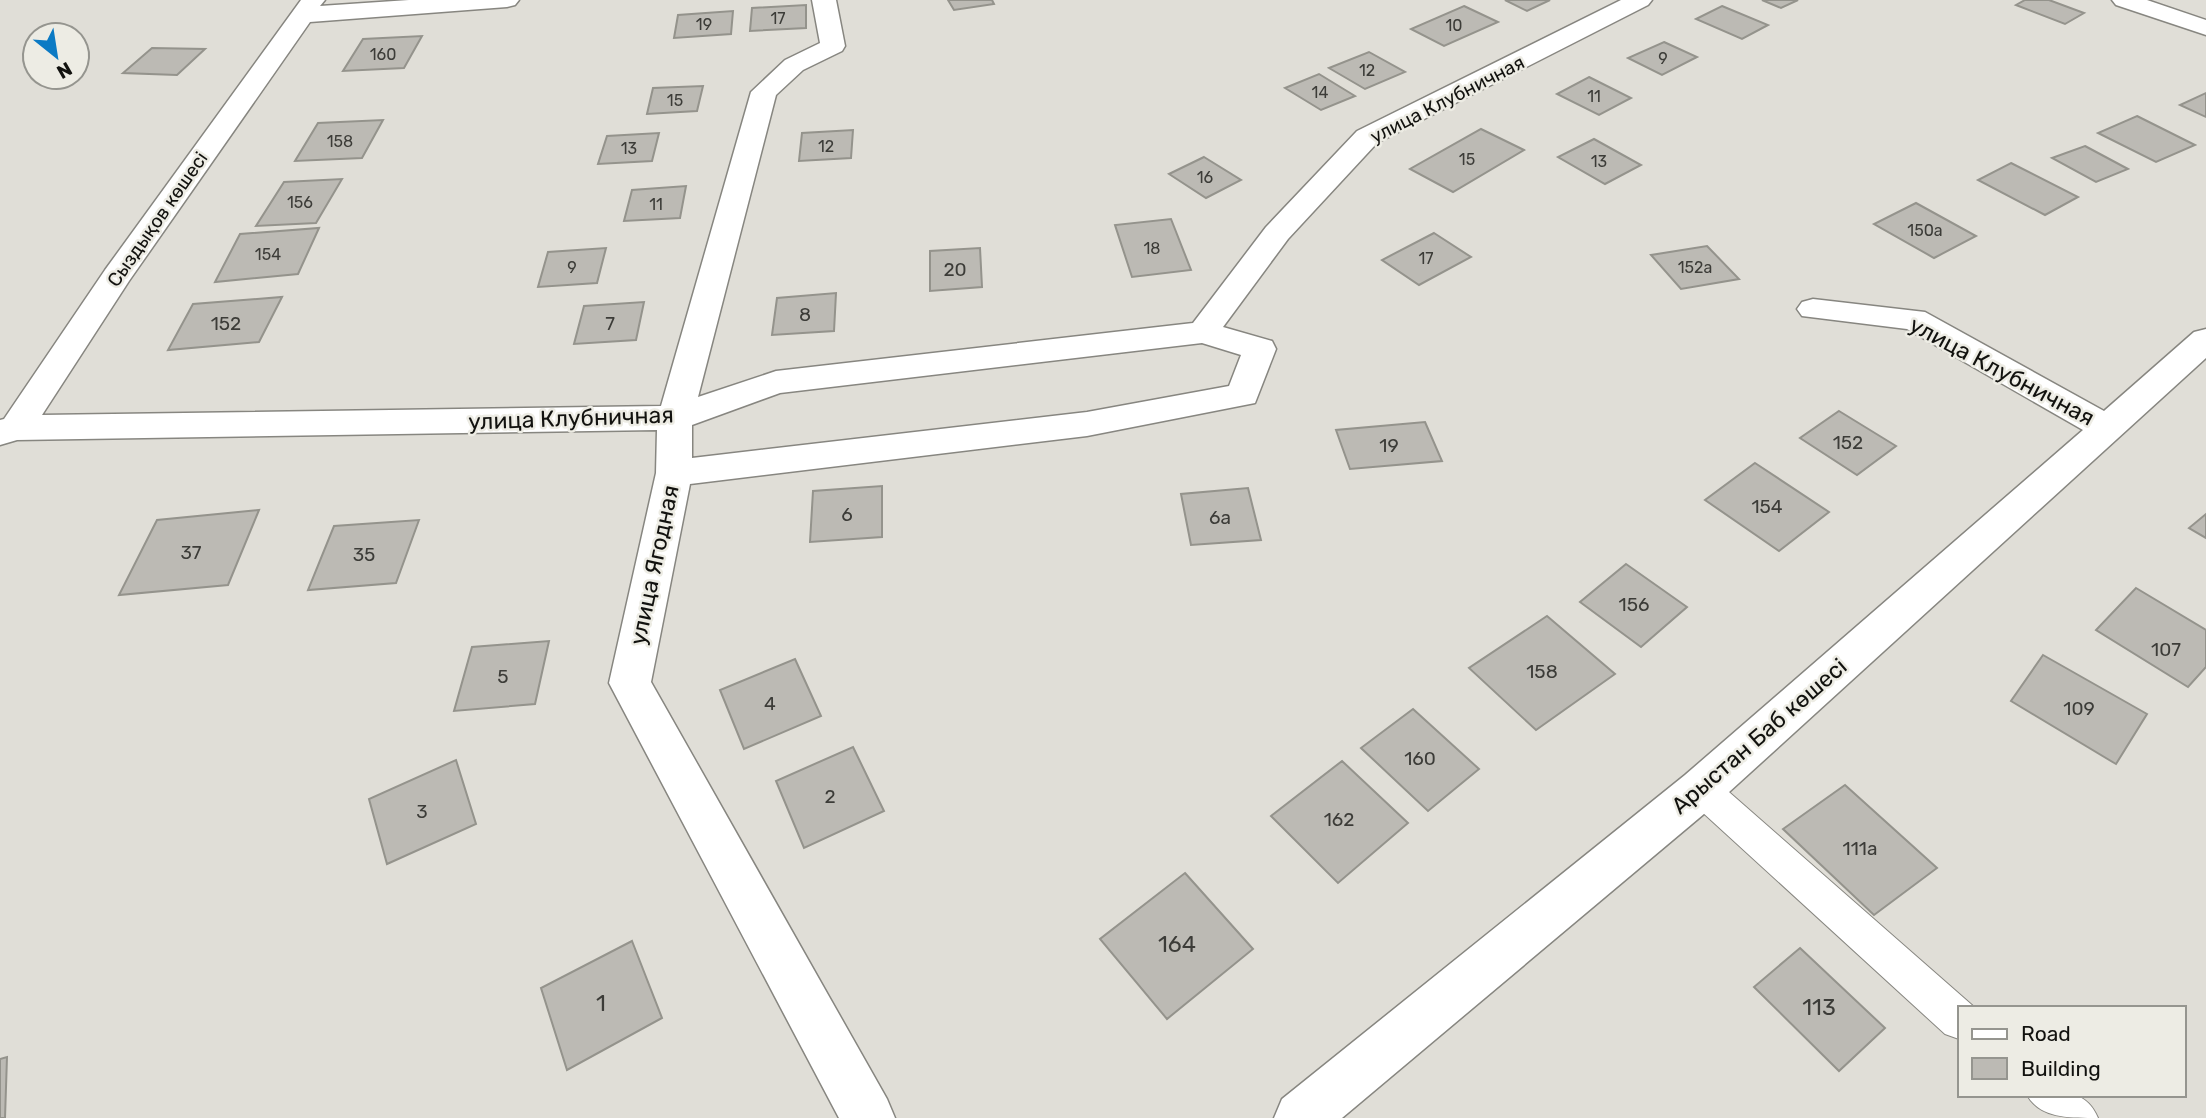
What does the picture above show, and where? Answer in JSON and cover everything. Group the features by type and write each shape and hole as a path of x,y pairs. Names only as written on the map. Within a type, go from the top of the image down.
{"street":[{"path":"308,8 507,0"},
{"name":"улица Ягодная","path":"824,0 833,46 794,65 764,92 675,418 674,473 629,683 868,1118"},
{"name":"улица Клубничная","path":"1203,332 1278,233 1367,137 1640,0"},
{"path":"2124,0 2206,28"},
{"name":"Сыздықов көшесі","path":"8,430 308,8"},
{"name":"улица Клубничная","path":"1813,309 1914,319 2106,428"},
{"name":"улица Клубничная","path":"8,430 675,418 776,382 1203,332 1261,349 1243,395 1087,424 674,473"},
{"name":"Арыстан Баб көшесі","path":"1301,1118 1701,789 2206,340"}],"lane":[{"path":"1701,789 1958,1019"},
{"path":"2050,1097 2077,1118"}],"building":[{"path":"948,0 992,0 994,4 954,10"},
{"path":"1505,0 1550,0 1527,11"},
{"path":"1762,0 1798,0 1781,8"},
{"path":"2025,0 2049,0 2084,13 2065,24 2016,5"},
{"path":"806,5 806,28 750,31 752,8"},
{"path":"1464,6 1498,22 1444,46 1411,29"},
{"path":"1722,6 1768,25 1742,39 1696,19"},
{"path":"733,11 731,34 674,38 678,15"},
{"path":"422,36 404,68 343,71 363,39"},
{"path":"1664,42 1697,57 1662,75 1628,58"},
{"path":"152,48 205,49 177,75 123,73"},
{"path":"1369,52 1405,72 1365,89 1329,68"},
{"path":"1319,74 1355,96 1321,110 1285,88"},
{"path":"1589,77 1631,98 1599,115 1557,94"},
{"path":"703,86 697,111 647,114 653,88"},
{"path":"2206,93 2206,117 2180,105"},
{"path":"2137,116 2195,145 2156,162 2098,133"},
{"path":"383,120 362,158 295,161 318,123"},
{"path":"1481,129 1524,150 1453,192 1410,169"},
{"path":"853,130 851,158 799,161 802,133"},
{"path":"659,133 652,161 598,164 607,136"},
{"path":"1594,139 1641,165 1605,184 1558,157"},
{"path":"2085,146 2128,169 2096,182 2052,158"},
{"path":"1204,157 1241,180 1206,198 1169,174"},
{"path":"2011,163 2078,197 2045,215 1978,180"},
{"path":"342,179 316,223 256,226 284,182"},
{"path":"686,186 680,218 624,221 632,190"},
{"path":"1916,203 1976,236 1934,258 1874,224"},
{"path":"1171,219 1191,270 1132,277 1115,225"},
{"path":"319,228 298,274 215,282 240,234"},
{"path":"1434,233 1471,257 1419,285 1382,260"},
{"path":"1707,246 1739,279 1681,289 1651,255"},
{"path":"606,248 597,283 538,287 548,252"},
{"path":"980,248 982,287 930,291 930,251"},
{"path":"836,293 834,331 772,335 777,298"},
{"path":"282,297 259,342 168,350 193,304"},
{"path":"644,302 636,340 574,344 584,306"},
{"path":"1839,411 1896,446 1857,475 1800,438"},
{"path":"1425,422 1442,461 1350,469 1336,430"},
{"path":"1755,463 1829,512 1779,551 1705,500"},
{"path":"882,486 882,537 810,542 813,491"},
{"path":"1248,488 1261,540 1191,545 1181,494"},
{"path":"259,510 228,585 119,595 157,520"},
{"path":"2206,514 2206,538 2189,528"},
{"path":"419,520 396,583 308,590 334,526"},
{"path":"1626,564 1687,607 1641,647 1580,602"},
{"path":"2136,588 2206,630 2206,667 2188,687 2096,630"},
{"path":"1547,616 1615,674 1536,730 1469,668"},
{"path":"549,641 535,704 454,711 472,647"},
{"path":"2043,655 2147,714 2116,764 2011,701"},
{"path":"795,659 821,716 744,749 720,690"},
{"path":"1413,709 1479,769 1428,811 1361,748"},
{"path":"853,747 884,811 804,848 776,781"},
{"path":"456,760 476,824 387,864 369,799"},
{"path":"1342,761 1408,823 1338,883 1271,816"},
{"path":"1845,785 1937,868 1874,915 1783,829"},
{"path":"1185,873 1253,949 1167,1019 1100,939"},
{"path":"632,941 662,1018 567,1070 541,988"},
{"path":"1800,948 1885,1028 1839,1071 1754,987"},
{"path":"7,1057 5,1118 0,1118 0,1059"}]}
